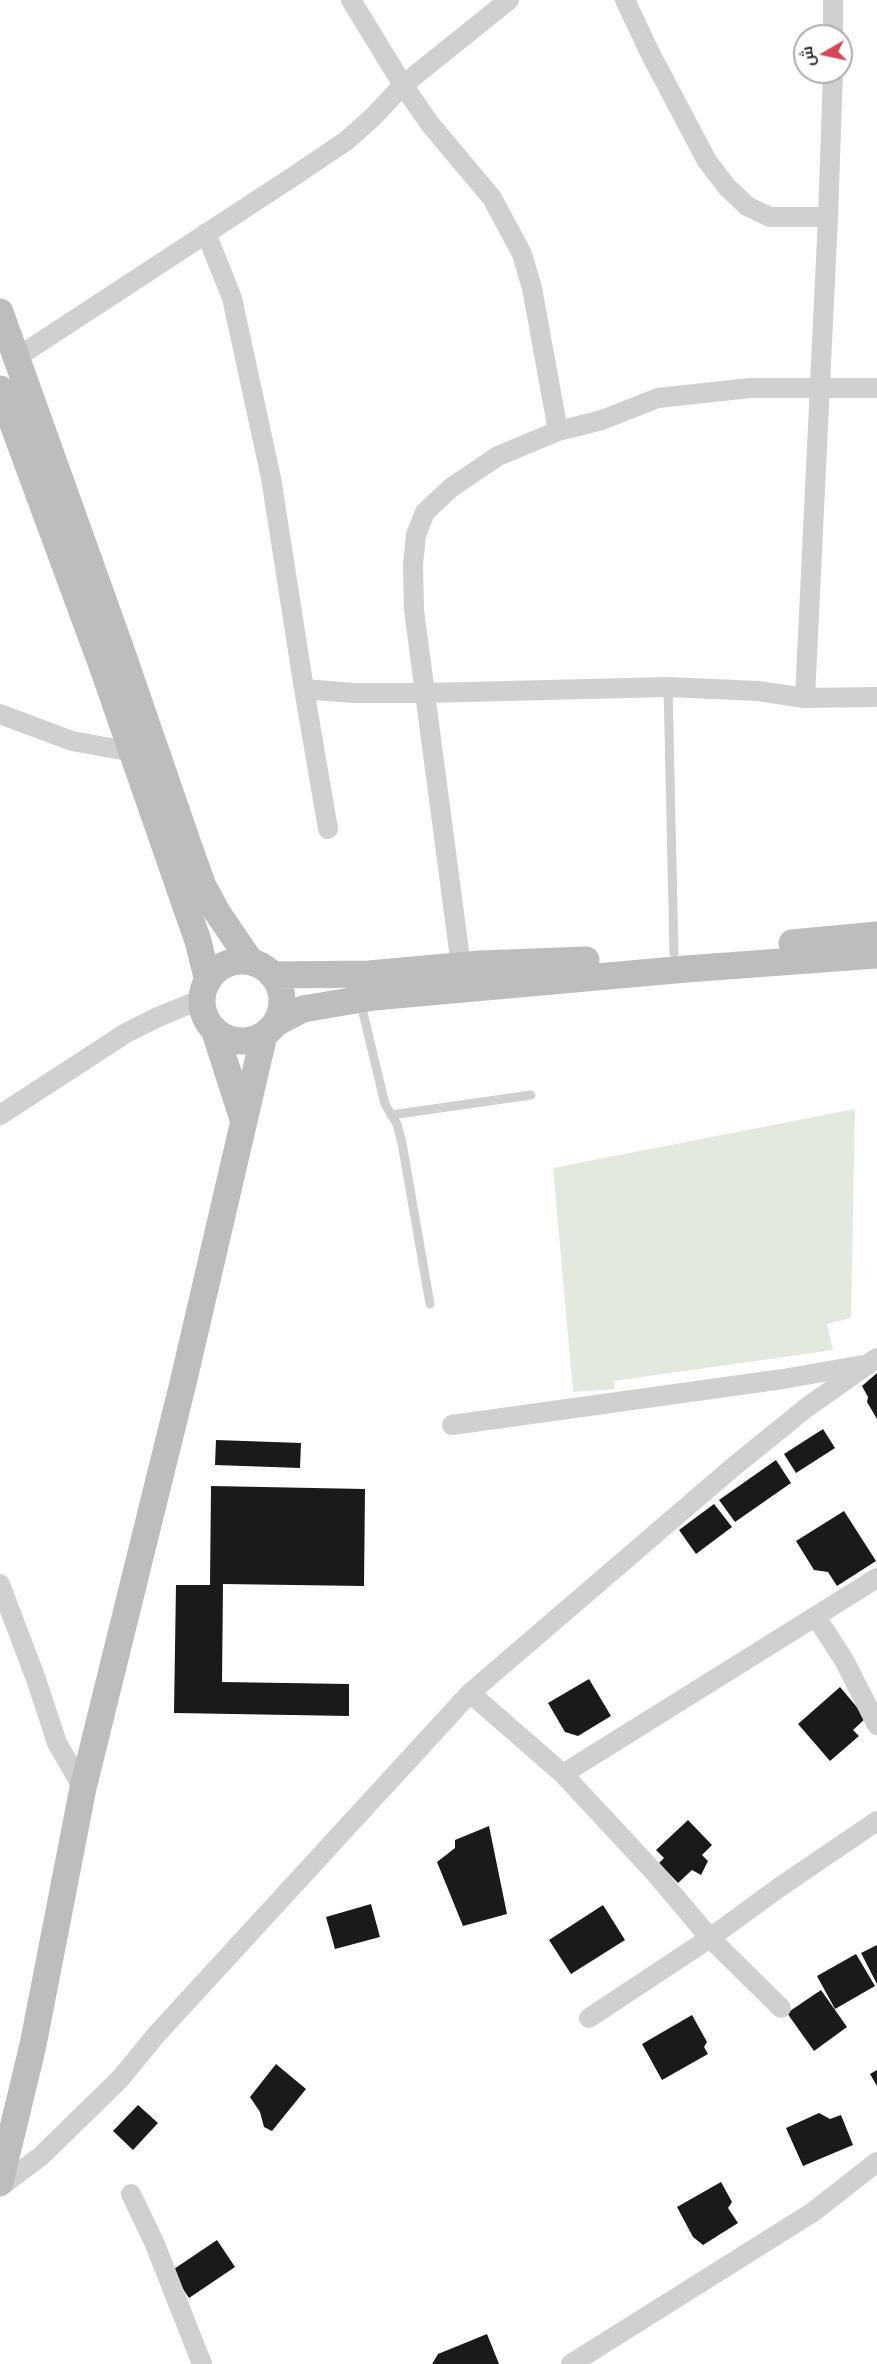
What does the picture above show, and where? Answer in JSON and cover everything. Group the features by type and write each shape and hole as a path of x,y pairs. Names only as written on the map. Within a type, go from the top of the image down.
{"main road":[{"path":"0,312 16,358 61,520 133,753 198,941 205,990 203,1010 214,1029 243,1119"},
{"path":"0,389 61,520 203,886 223,921 281,990 282,1007 270,1029 243,1119 183,1383 83,1788 33,2045 0,2184"},
{"path":"205,990 215,971 226,964 238,961 262,968 360,974 674,953 877,935"},
{"path":"214,1029 229,1039 247,1041 303,1009 360,999 686,969 877,955"}],"street":[{"path":"351,0 403,85 430,124 492,198 522,254 532,288 558,431"},
{"path":"16,358 346,141 373,117 403,85 508,0"},
{"path":"625,0 707,161 727,187 747,206 770,217 828,217"},
{"path":"833,0 833,24"},
{"path":"805,698 833,84"},
{"path":"206,233 232,298 271,478 328,829"},
{"path":"461,966 414,610 413,565 416,536 425,512 452,487 498,456 558,431 602,420 658,398 687,393 750,388 877,388"},
{"path":"304,689 353,693 426,693 668,687 758,691 805,698 877,697"},
{"path":"0,714 72,741 133,753"},
{"path":"0,1115 126,1033 205,990"},
{"path":"452,1425 783,1379 874,1361"},
{"path":"0,2184 41,2156 120,2079 156,2035 470,1693 732,1468 806,1408 874,1361"},
{"path":"563,1774 877,1578"},
{"path":"0,1584 36,1679 57,1743 83,1788"},
{"path":"816,1617 843,1660 877,1725"},
{"path":"470,1693 563,1774 655,1873 710,1938 781,2008"},
{"path":"589,2018 710,1938 877,1821"},
{"path":"571,2364 813,2212 877,2162"},
{"path":"131,2194 154,2242 202,2364"}],"lane":[{"path":"668,687 674,953"},
{"path":"360,999 385,1104 397,1124 402,1143 430,1304"},
{"path":"392,1115 531,1095"}],"shaded area":[{"path":"855,1109 851,1318 827,1324 833,1350 614,1381 615,1389 573,1392 553,1168"}],"building":[{"path":"877,1373 877,1419 867,1402 868,1397 862,1386"},
{"path":"823,1429 835,1448 796,1473 784,1454"},
{"path":"216,1440 301,1443 300,1468 215,1465"},
{"path":"776,1460 791,1483 735,1522 719,1500"},
{"path":"211,1486 365,1489 364,1586 223,1584 222,1682 349,1684 349,1716 174,1713 176,1585 210,1585"},
{"path":"714,1504 732,1527 696,1554 679,1530"},
{"path":"844,1511 876,1561 837,1586 828,1572 814,1570 796,1541"},
{"path":"589,1679 611,1716 578,1736 565,1732 548,1703"},
{"path":"840,1687 866,1718 853,1730 859,1736 830,1761 798,1724"},
{"path":"688,1820 712,1845 702,1855 708,1861 701,1875 692,1870 678,1883 659,1863 664,1858 656,1850"},
{"path":"489,1826 507,1914 463,1926 437,1862 455,1848 455,1840"},
{"path":"371,1904 380,1937 335,1949 326,1917"},
{"path":"603,1905 625,1940 571,1974 549,1940"},
{"path":"877,1945 877,1984 861,1953"},
{"path":"856,1954 875,1986 835,2009 817,1976"},
{"path":"821,1990 847,2027 814,2051 787,2013"},
{"path":"692,2015 707,2042 704,2047 708,2054 662,2080 642,2044"},
{"path":"276,2064 306,2089 272,2131 264,2127 260,2112 250,2097"},
{"path":"877,2070 877,2086 870,2074"},
{"path":"138,2105 158,2123 133,2150 113,2131"},
{"path":"819,2113 830,2119 841,2115 853,2145 803,2166 786,2128"},
{"path":"721,2182 732,2202 728,2208 738,2223 703,2245 693,2237 677,2207"},
{"path":"217,2240 235,2267 189,2298 171,2271"},
{"path":"487,2334 499,2364 432,2364 438,2354"}]}
